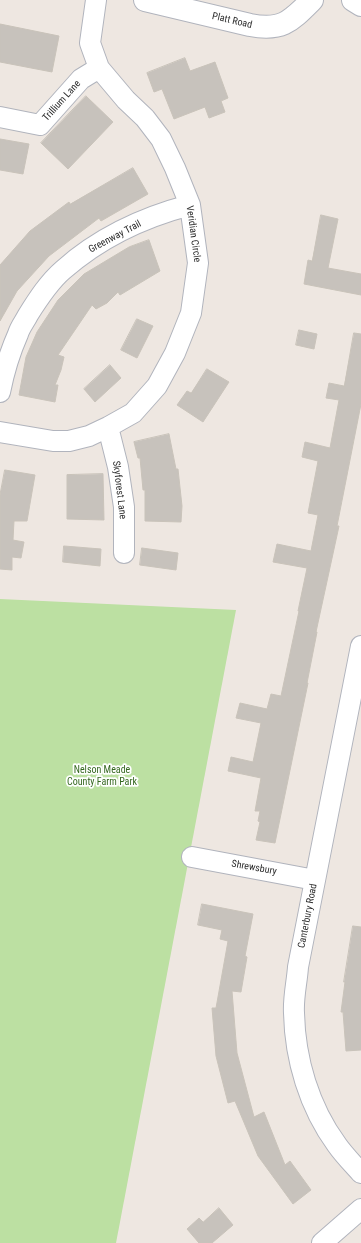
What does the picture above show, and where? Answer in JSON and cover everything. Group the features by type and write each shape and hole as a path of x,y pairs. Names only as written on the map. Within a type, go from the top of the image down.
{"street":[{"name":"Veridian Circle","path":"0,432 53,441 68,441 90,436 133,413 157,386 175,353 191,312 198,263 190,206 161,138 145,118 126,100 99,68 90,43 96,0"},
{"name":"Platt Road","path":"144,0 250,26 265,28 278,27 290,21 312,0"},
{"path":"353,0 361,5"},
{"name":"Trillium Lane","path":"0,117 40,125 81,79 99,68"},
{"name":"Greenway Trail","path":"0,392 4,372 18,332 38,299 62,270 90,248 130,227 166,212 190,206"},
{"name":"Skyforest Lane","path":"108,427 118,467 124,508 124,552"},
{"name":"Canterbury Road","path":"361,646 298,967 294,1012 297,1050 306,1083 320,1117 337,1144 361,1173"},
{"name":"Shrewsbury","path":"192,857 315,880"},
{"path":"322,1243 361,1209"}],"green space":[{"name":"Nelson Meade County Farm Park","path":"0,599 236,610 116,1243 0,1243"}],"building":[{"path":"0,24 59,36 52,72 0,62"},
{"path":"185,58 190,71 215,62 228,98 221,101 225,112 209,118 205,107 174,119 162,89 154,92 147,73"},
{"path":"86,96 113,122 68,169 41,143"},
{"path":"0,139 29,144 23,174 0,170"},
{"path":"133,168 148,194 101,221 99,218 49,256 17,291 0,321 0,265 30,231 69,202 70,204"},
{"path":"321,215 338,219 328,268 361,274 361,295 304,284 308,260 312,261"},
{"path":"149,240 160,271 120,295 118,292 107,303 96,309 92,305 58,355 64,357 55,385 58,385 55,402 19,395 26,357 37,332 58,300 84,274 129,247"},
{"path":"137,319 153,326 137,358 121,350"},
{"path":"299,330 317,334 314,349 296,345"},
{"path":"354,333 361,334 361,404 337,526 339,526 316,632 308,683 275,843 256,840 260,822 258,821 260,811 255,811 261,778 228,771 231,757 253,762 261,723 236,718 240,703 267,709 271,694 281,696 307,568 273,562 277,544 311,551 318,515 308,513 318,461 302,457 305,442 330,448 339,400 326,398 329,383 344,386"},
{"path":"110,365 121,378 95,402 84,389"},
{"path":"207,369 229,382 203,422 177,405 187,391 191,393"},
{"path":"169,434 176,469 178,469 182,506 181,522 145,521 145,490 143,490 140,458 138,458 134,442"},
{"path":"5,470 35,475 27,521 14,521 13,540 24,542 21,558 12,557 12,570 0,569 0,495"},
{"path":"103,474 104,520 67,519 67,475"},
{"path":"64,546 101,549 100,566 63,562"},
{"path":"142,548 178,553 176,570 140,565"},
{"path":"202,904 253,914 245,956 247,957 241,992 232,991 237,1053 254,1117 264,1112 285,1165 290,1161 311,1190 293,1204 258,1156 235,1101 228,1103 216,1056 212,1008 216,1008 228,941 220,939 222,930 198,925"},
{"path":"353,926 361,927 361,1050 346,1051 343,1012 341,1012"},
{"path":"219,1208 233,1225 212,1243 199,1243 187,1229 199,1218 203,1222"}]}
